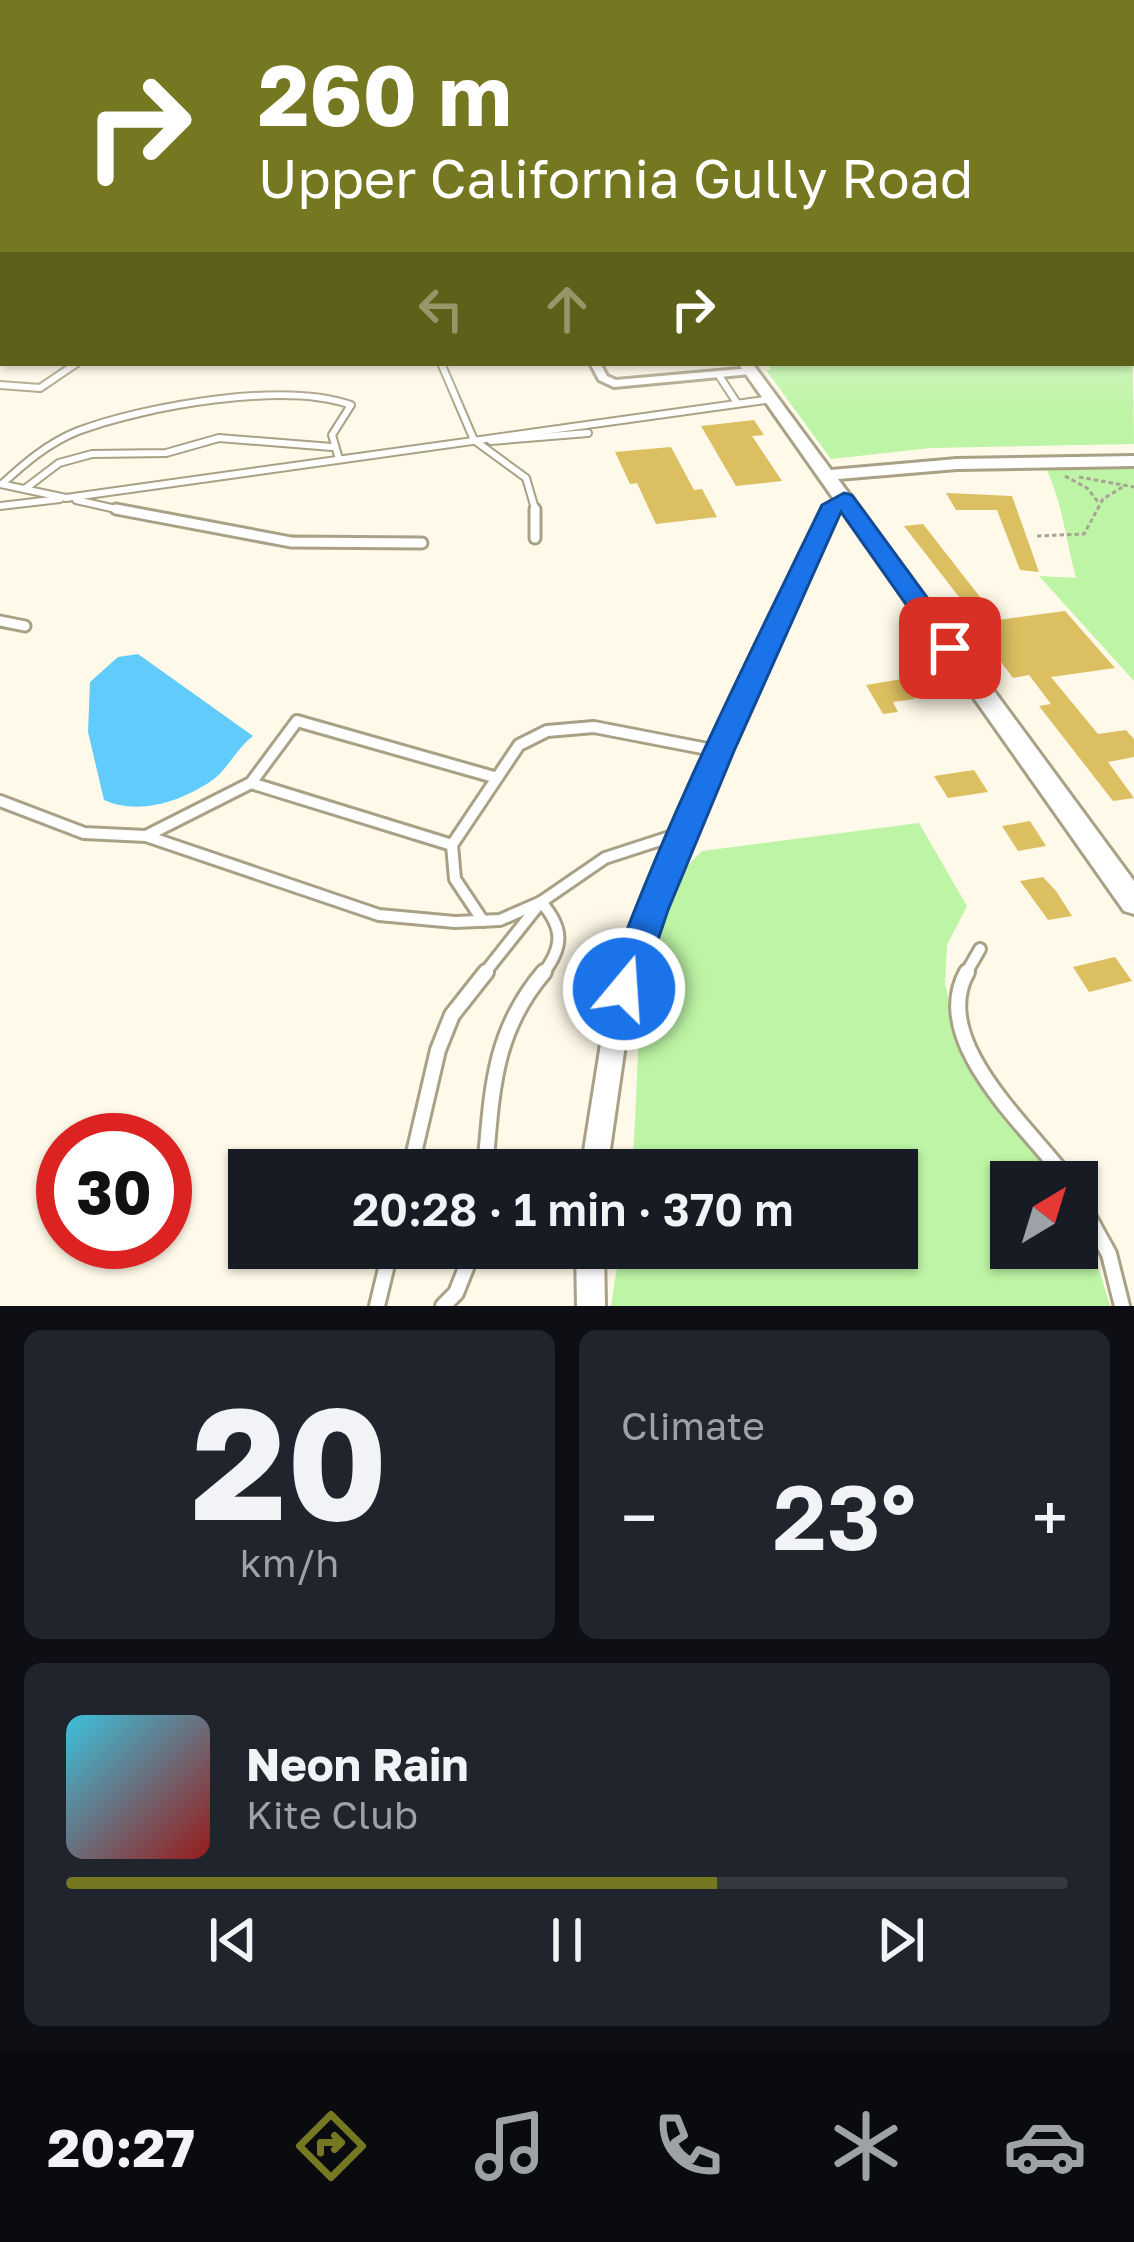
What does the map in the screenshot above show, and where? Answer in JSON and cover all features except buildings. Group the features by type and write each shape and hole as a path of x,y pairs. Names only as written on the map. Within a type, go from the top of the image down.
{"street":[{"path":"596,366 602,378 614,384 748,367 1134,902"},
{"path":"700,366 711,375"},
{"path":"826,475 957,464 1134,461"},
{"path":"596,1149 624,989 650,910 827,515 844,500"},
{"path":"590,1269 591,1306"}],"lane":[{"path":"0,385 40,388 73,366"},
{"path":"442,366 474,440 526,478 538,521 535,538"},
{"path":"711,375 736,403"},
{"path":"1,484 34,455 76,432 130,417 272,392 323,395 351,405 335,426 332,447 339,459"},
{"path":"0,506 474,440 587,433 680,409 772,399"},
{"path":"26,488 43,470 80,453 161,454 195,449 214,437 307,449 332,447"},
{"path":"1,484 260,538 362,549 422,543"},
{"path":"0,621 25,626"},
{"path":"146,836 251,783 297,722 494,777"},
{"path":"483,921 454,879 452,845 519,745 535,735 572,726 624,730 718,751"},
{"path":"251,783 452,845"},
{"path":"0,801 84,833 146,836 379,915 483,921 500,920 541,902 605,858 687,831"},
{"path":"415,1149 438,1050 452,1015 541,902"},
{"path":"487,1149 496,1076 514,1011 560,952 560,923 541,902"},
{"path":"980,949 960,974 955,996 967,1048 984,1078 1055,1161"},
{"path":"1098,1234 1109,1254 1122,1306"},
{"path":"377,1306 387,1269"},
{"path":"443,1306 456,1293 466,1269"}],"path":[{"path":"1058,474 1134,487"},
{"path":"1066,476 1087,488 1100,505"},
{"path":"1037,536 1084,534 1100,505 1126,485"}],"green space":[{"path":"769,366 1133,366 1134,444 931,448 831,459 766,370"},
{"path":"1134,468 1134,681 1039,576 1076,578 1047,470"},
{"path":"919,823 967,906 947,945 945,984 962,1059 1040,1161 990,1161 990,1269 1098,1265 1110,1306 611,1306 617,1269 918,1269 918,1149 633,1149 648,958 659,918 677,882 702,851"}],"water":[{"path":"138,654 253,736 202,787 175,800 132,807 104,800 88,732 90,682 118,657"}],"route":[{"path":"624,989 650,910 683,842 718,751 833,505 844,500 950,648"}]}
